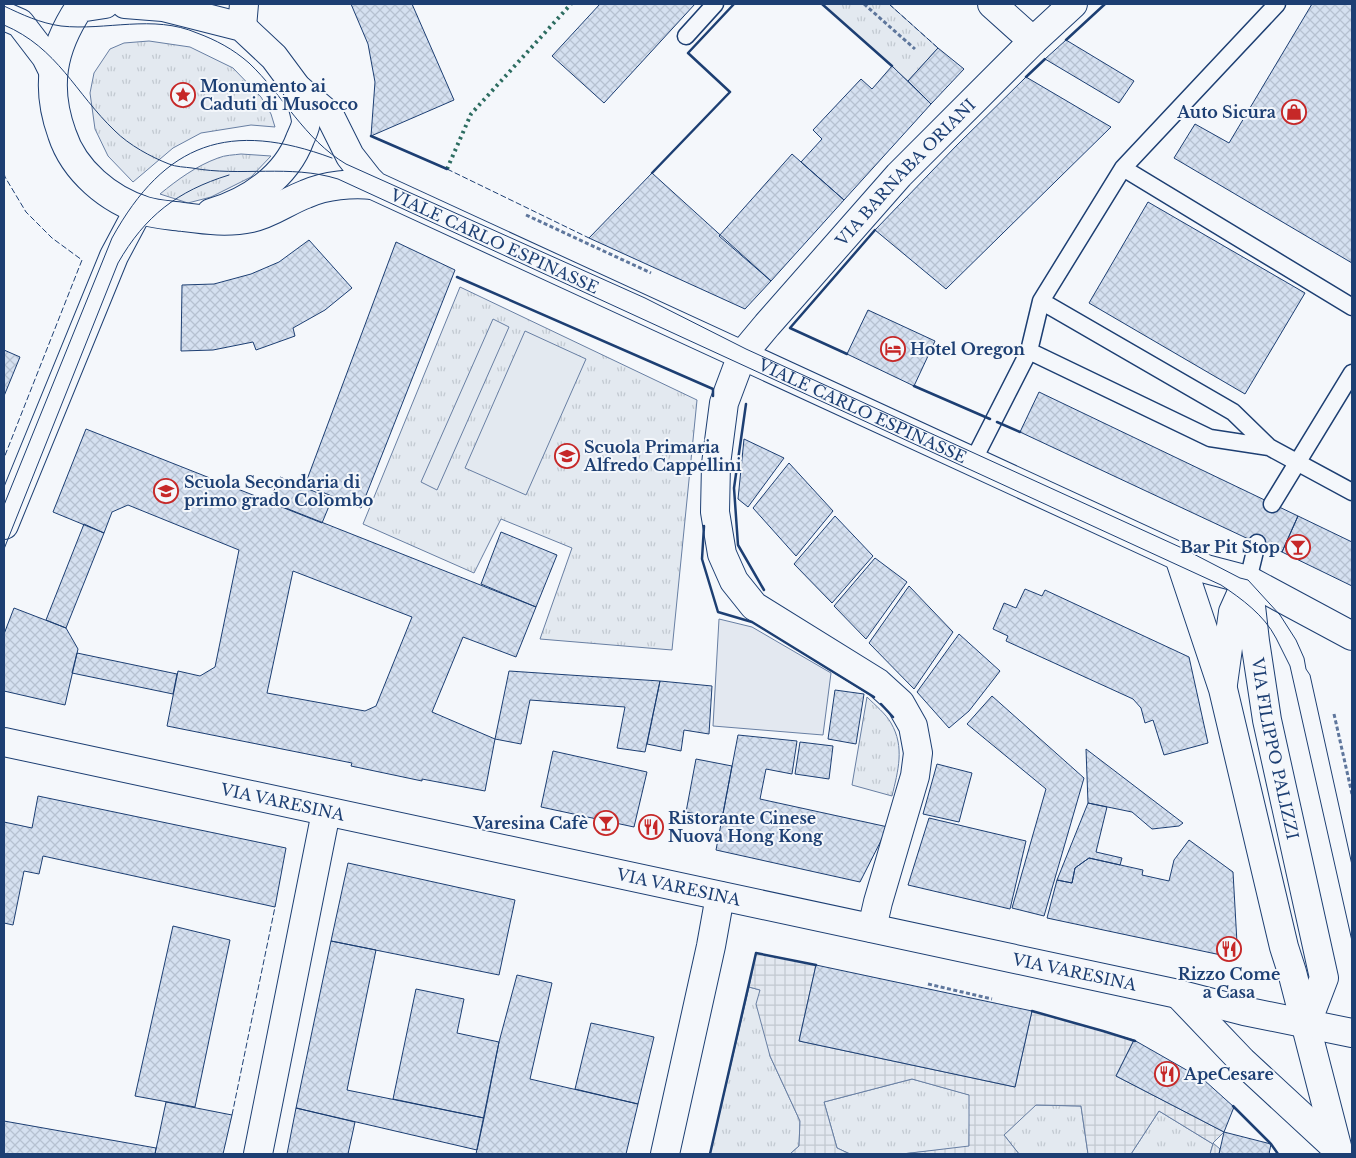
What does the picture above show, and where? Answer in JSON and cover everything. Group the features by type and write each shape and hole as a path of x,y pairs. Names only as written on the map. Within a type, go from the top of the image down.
{"street":[{"path":"12,19 41,22 80,6 105,4"},
{"path":"125,4 243,15 297,88 330,116 350,156 374,185"},
{"path":"992,4 1034,40"},
{"name":"VIA BARNABA ORIANI","path":"744,352 899,175 1034,40 1073,4"},
{"path":"80,6 61,40 53,71 54,105 63,138 70,152 85,173 117,198 139,209 164,215 218,221 250,218 278,208 314,191 335,186 374,185"},
{"path":"12,19 46,57 53,71"},
{"path":"178,216 203,214 227,208 261,190 276,176 297,148 306,123 297,88"},
{"name":"VIALE CARLO ESPINASSE","path":"374,185 744,352 1179,557 1206,569 1248,580 1352,636"},
{"path":"4,525 114,256 139,209"},
{"path":"744,352 724,403 716,464 715,512 722,554 734,581 754,606 878,683 900,703 913,726 918,753 915,776 872,928"},
{"name":"VIA FILIPPO PALIZZI","path":"1179,557 1222,689 1282,937 1337,1151"},
{"name":"VIA FILIPPO PALIZZI","path":"1222,689 1233,612 1248,580"},
{"name":"VIA FILIPPO PALIZZI","path":"1248,580 1267,720 1324,978 1306,1025"},
{"name":"VIA VARESINA","path":"4,742 1178,994 1306,1025 1352,1033"},
{"path":"258,1154 326,812"},
{"path":"665,1154 720,896"},
{"path":"1178,994 1242,1061 1337,1151"}],"lane":[{"path":"686,36 715,4"},
{"path":"973,461 1029,351 1041,301 1123,168 1277,4"},
{"path":"1123,168 1352,307"},
{"path":"1041,301 1233,412 1269,448"},
{"path":"1029,351 1210,438 1269,448 1352,492"},
{"path":"1272,504 1352,373"},
{"path":"1248,580 1257,544"}],"path":[{"path":"864,4 915,49"},
{"path":"526,215 650,273"},
{"path":"1334,714 1352,794"},
{"path":"928,984 992,999"}],"green space":[{"path":"822,4 889,4 938,48 908,81"},
{"path":"149,41 190,47 233,68 261,97 271,114 275,127 251,125 201,133 173,148 133,182 108,156 95,129 90,93 94,73 110,49 124,43"},
{"path":"241,154 271,156 251,177 211,197 188,203 160,194 202,165 221,157"},
{"path":"460,287 697,400 672,650 540,639 572,548 501,519 474,573 363,524"},
{"path":"493,319 509,327 437,490 421,482"},
{"path":"525,331 586,359 526,495 465,468"},
{"path":"867,697 889,720 898,741 899,759 892,796 852,785"},
{"path":"749,987 760,990 770,1056 800,1121 799,1146 790,1154 710,1154"},
{"path":"912,1079 970,1095 969,1147 902,1154 850,1154 837,1148 824,1102"},
{"path":"1035,1105 1081,1106 1088,1154 1019,1154 1004,1135"},
{"path":"1159,1111 1213,1144 1210,1154 1131,1154"}],"shaded area":[{"path":"719,619 752,627 831,673 823,735 713,726"},
{"path":"756,953 816,965 799,1041 1015,1087 1032,1011 1134,1040 1116,1076 1224,1132 1213,1143 1220,1149 1219,1154 1210,1154 1213,1144 1159,1111 1131,1154 1088,1154 1081,1106 1036,1105 1004,1135 1019,1154 902,1154 969,1146 969,1095 912,1079 824,1102 837,1148 850,1154 790,1154 799,1146 800,1121 770,1056 756,1004 760,990 749,987"}],"building":[{"path":"351,4 412,4 454,100 371,136 375,82 368,44"},
{"path":"600,4 695,4 604,103 552,56"},
{"path":"1312,4 1352,4 1352,263 1174,158 1195,124 1229,143"},
{"path":"1066,40 1134,81 1119,103 1045,59"},
{"path":"938,48 964,69 931,104 908,81"},
{"path":"892,66 931,104 844,200 801,162 822,139 813,130 861,79 872,89"},
{"path":"1026,77 1111,127 946,289 875,230"},
{"path":"792,154 844,200 771,281 719,236"},
{"path":"652,173 771,281 745,309 589,238"},
{"path":"1148,202 1305,293 1245,394 1089,303"},
{"path":"309,240 352,288 325,310 293,328 295,336 256,350 253,342 213,350 181,351 182,285 214,284 251,274 279,262"},
{"path":"396,242 455,270 361,508 305,485"},
{"path":"868,310 935,341 914,386 847,354"},
{"path":"4,350 20,357 4,396"},
{"path":"1039,392 1298,516 1282,552 1257,543 1020,432"},
{"path":"86,429 536,607 516,657 463,637 432,712 495,739 485,791 422,779 422,781 351,766 352,763 167,726 178,671 200,676 215,667 239,550 128,505 112,512 104,533 53,512","holes":["293,571 412,617 376,706 365,711 267,693"]},
{"path":"744,439 784,458 748,507 738,499"},
{"path":"789,463 833,511 796,556 753,508"},
{"path":"280,477 332,499 322,523 269,502"},
{"path":"835,516 873,556 832,603 794,564"},
{"path":"1298,516 1352,542 1352,586 1282,552"},
{"path":"84,524 104,533 66,628 46,620"},
{"path":"501,532 557,555 536,607 481,584"},
{"path":"875,558 907,582 866,639 834,606"},
{"path":"909,586 953,632 914,689 869,643"},
{"path":"1025,589 1042,596 1045,590 1189,657 1208,743 1164,755 1153,720 1145,723 1141,708 1133,699 1006,641 1008,636 993,629 1004,603 1016,608"},
{"path":"14,608 66,628 78,649 65,705 4,691 4,634"},
{"path":"959,634 1000,671 969,711 949,728 917,692"},
{"path":"77,653 177,674 173,694 72,673"},
{"path":"509,671 660,681 645,752 617,748 625,707 530,700 521,744 495,739"},
{"path":"660,681 712,686 709,734 684,730 681,751 647,744"},
{"path":"835,690 864,694 856,744 828,739"},
{"path":"992,696 1084,778 1044,916 1012,908 1046,789 967,724"},
{"path":"738,735 797,741 792,774 766,769 760,799 888,827 860,882 716,850"},
{"path":"800,742 833,746 829,779 795,774"},
{"path":"1086,749 1183,823 1179,826 1152,829 1132,812 1088,803"},
{"path":"553,751 647,772 634,827 541,807"},
{"path":"696,759 732,766 722,819 686,812"},
{"path":"937,764 972,773 959,822 923,814"},
{"path":"38,796 286,848 275,907 43,856 39,874 24,871 13,925 4,923 4,822 32,828"},
{"path":"1088,803 1107,807 1096,852 1122,858 1120,865 1089,858 1075,868 1072,883 1057,880"},
{"path":"929,818 1026,841 1010,909 908,885"},
{"path":"1189,840 1233,872 1237,943 1221,955 1047,918 1057,880 1072,883 1075,868 1089,858 1143,870 1142,875 1169,881 1174,860"},
{"path":"348,863 515,900 499,975 331,941"},
{"path":"173,926 230,940 195,1107 135,1096"},
{"path":"331,941 376,950 347,1090 484,1118 477,1150 296,1108"},
{"path":"816,965 1032,1011 1015,1087 799,1041"},
{"path":"517,975 552,983 530,1079 638,1104 626,1154 476,1154 499,1042"},
{"path":"416,989 464,999 457,1033 499,1042 484,1118 393,1099"},
{"path":"591,1023 654,1037 638,1104 575,1089"},
{"path":"1134,1040 1204,1080 1234,1107 1224,1132 1116,1076"},
{"path":"166,1102 232,1115 223,1154 155,1154"},
{"path":"296,1108 355,1122 348,1154 287,1154"},
{"path":"4,1121 156,1148 155,1154 4,1154"},
{"path":"1224,1132 1271,1144 1269,1154 1219,1154"}],"tram line":[{"path":"4,6 53,25 78,27 164,25 180,27 211,39 231,49 249,63 318,142 346,164 645,298 746,349 1182,548 1240,578 1248,580 1280,615 1296,640 1304,658 1306,669 1310,675 1352,865"},
{"path":"4,25 38,46 65,72 115,131 133,146 155,158 175,166 229,171 302,172 338,179 1229,590 1252,608 1265,622 1276,638 1290,666 1352,941"},
{"path":"4,505 112,238 132,205 154,180 178,160 204,148 232,141 262,141 295,147 332,158"},
{"path":"4,549 118,263 128,246 151,219 178,197 210,181 229,175"}],"hedge":[{"path":"447,169 471,114 571,4"}],"fence":[{"path":"889,4 938,48"},
{"path":"447,169 589,238"},
{"path":"4,173 26,212 52,238 82,260 4,458"},
{"path":"232,1115 275,907"}],"wall":[{"path":"652,173 730,92 688,53 734,4"},
{"path":"822,4 892,66"},
{"path":"1066,40 1105,4"},
{"path":"1026,77 1045,59"},
{"path":"371,136 447,169"},
{"path":"847,354 790,328 875,230"},
{"path":"457,277 713,389 713,396"},
{"path":"914,386 990,419"},
{"path":"746,404 734,488 738,545 764,590"},
{"path":"997,422 1020,432"},
{"path":"704,526 702,559 718,612 752,622 874,697"},
{"path":"881,704 893,717"},
{"path":"710,1154 756,953 816,965"},
{"path":"1032,1011 1135,1041"},
{"path":"1233,1106 1271,1144 1278,1154"}],"place":[{"name":"Monumento ai Caduti di Musocco","path":"183,95"},
{"name":"Auto Sicura","path":"1294,112"},
{"name":"Hotel Oregon","path":"893,349"},
{"name":"Scuola Primaria Alfredo Cappellini","path":"567,456"},
{"name":"Scuola Secondaria di primo grado Colombo","path":"166,491"},
{"name":"Bar Pit Stop","path":"1298,547"},
{"name":"Varesina Cafè","path":"606,823"},
{"name":"Ristorante Cinese Nuova Hong Kong","path":"651,827"},
{"name":"Rizzo Come a Casa","path":"1229,949"},
{"name":"ApeCesare","path":"1167,1074"}]}
